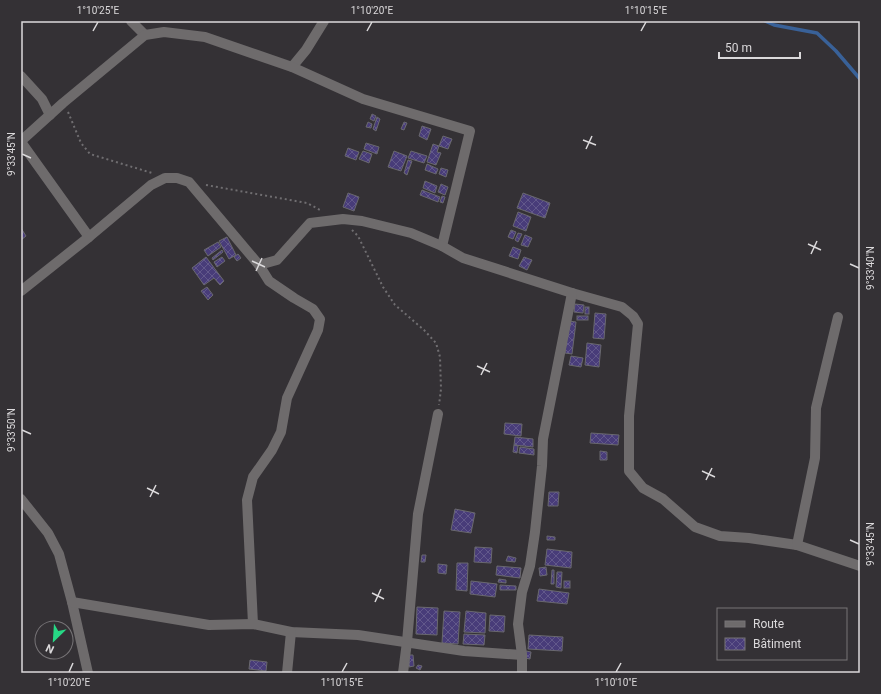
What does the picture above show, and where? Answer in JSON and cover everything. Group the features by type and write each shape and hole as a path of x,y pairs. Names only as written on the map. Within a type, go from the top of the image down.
{"street":[{"path":"131,21 146,35"},
{"path":"292,66 306,50 324,21"},
{"path":"89,237 21,141 63,103 146,35 164,32 205,38 292,66 363,99 470,131 442,246"},
{"path":"21,76 42,99 50,115"},
{"path":"21,291 151,185 165,178 177,178 189,182 258,265 268,281 313,309 320,319 318,330 286,398 281,432 272,450 253,477 247,500 253,624"},
{"path":"258,265 277,260 310,223 343,220 362,221 411,233 442,246 463,258 572,294 622,307 633,316 638,324 629,416 629,471 643,488 663,500 695,527 720,536 749,538 796,545 860,566"},
{"path":"522,673 522,655 518,624 522,592 530,566 535,532 542,466 543,439 572,294"},
{"path":"796,545 815,458 816,408 838,317"},
{"path":"403,673 408,642 418,514 438,414"},
{"path":"21,499 48,533 59,554 72,602 88,673"},
{"path":"72,602 209,625 253,624 291,632 358,635 464,650 522,655"},
{"path":"287,673 291,632"}],"path":[{"path":"63,103 81,143 90,154 165,178"},
{"path":"189,182 307,203 322,211"},
{"path":"343,220 358,236 383,287 395,305 424,330 436,343 440,357 441,389 438,414"}],"building":[{"path":"372,114 376,116 374,121 370,119"},
{"path":"377,117 380,119 376,131 373,129"},
{"path":"368,122 372,124 371,128 366,127"},
{"path":"404,122 407,123 404,130 401,129"},
{"path":"422,126 431,129 427,140 419,136"},
{"path":"443,136 452,139 448,149 439,146"},
{"path":"366,143 379,147 377,154 364,149"},
{"path":"433,144 439,146 437,152 441,153 436,165 427,162"},
{"path":"348,148 359,152 356,160 345,156"},
{"path":"363,151 372,154 369,163 359,159"},
{"path":"394,151 407,156 401,171 388,167"},
{"path":"411,151 427,156 424,163 408,158"},
{"path":"408,160 412,161 407,175 404,173"},
{"path":"427,164 438,169 436,174 425,170"},
{"path":"441,168 448,170 446,177 439,174"},
{"path":"425,181 437,186 435,193 423,188"},
{"path":"441,184 448,187 445,195 438,192"},
{"path":"422,190 440,197 438,202 420,195"},
{"path":"348,193 359,197 354,211 343,207"},
{"path":"523,193 550,203 545,218 517,208"},
{"path":"442,196 445,197 443,203 440,202"},
{"path":"518,212 531,217 526,231 513,226"},
{"path":"21,228 26,236 21,240"},
{"path":"511,230 516,232 513,239 508,237"},
{"path":"518,233 522,234 518,242 515,240"},
{"path":"525,235 532,238 528,247 521,245"},
{"path":"227,237 236,255 229,259 219,241"},
{"path":"218,242 221,247 208,256 204,250"},
{"path":"513,247 521,250 518,259 509,256"},
{"path":"222,250 223,252 213,260 212,258"},
{"path":"238,254 241,258 237,261 234,257"},
{"path":"206,257 224,281 220,285 214,278 204,285 192,268"},
{"path":"222,257 225,261 217,267 214,262"},
{"path":"524,257 532,260 527,270 519,266"},
{"path":"207,287 213,295 208,300 201,291"},
{"path":"575,304 584,305 583,313 574,312"},
{"path":"585,307 589,307 589,314 585,314"},
{"path":"595,313 606,314 604,339 593,338"},
{"path":"577,316 588,316 588,320 577,320"},
{"path":"569,321 576,322 572,354 565,353"},
{"path":"587,343 601,345 599,367 585,365"},
{"path":"571,356 583,358 581,367 569,365"},
{"path":"505,423 522,424 521,436 504,434"},
{"path":"591,433 619,435 618,445 590,443"},
{"path":"515,437 533,439 533,447 514,445"},
{"path":"514,445 518,446 517,453 513,452"},
{"path":"520,447 534,449 534,455 519,453"},
{"path":"600,451 607,452 607,460 600,460"},
{"path":"549,492 559,492 558,506 548,506"},
{"path":"455,509 475,513 471,533 451,530"},
{"path":"547,536 555,537 555,540 547,540"},
{"path":"475,547 492,548 491,563 474,562"},
{"path":"547,549 572,552 571,568 545,565"},
{"path":"422,555 426,555 425,562 421,562"},
{"path":"508,556 516,558 515,562 506,561"},
{"path":"457,563 468,563 467,591 456,590"},
{"path":"438,564 447,565 446,574 438,573"},
{"path":"497,566 521,568 520,578 496,575"},
{"path":"546,567 547,575 540,576 539,568"},
{"path":"552,570 554,570 554,584 551,584"},
{"path":"557,572 562,572 561,588 556,587"},
{"path":"499,579 506,580 506,583 498,582"},
{"path":"471,581 497,584 495,597 470,594"},
{"path":"564,581 570,581 570,588 564,588"},
{"path":"500,585 516,586 516,590 500,590"},
{"path":"539,589 569,593 567,604 537,601"},
{"path":"417,607 438,608 437,635 416,634"},
{"path":"444,611 460,612 458,644 442,643"},
{"path":"466,611 486,613 485,633 464,632"},
{"path":"490,615 505,616 504,632 489,631"},
{"path":"464,634 485,635 484,645 463,644"},
{"path":"529,635 563,637 562,651 528,649"},
{"path":"526,651 531,652 530,659 525,658"},
{"path":"409,655 413,655 414,666 409,667"},
{"path":"250,660 267,662 266,671 249,669"},
{"path":"418,665 422,666 420,670 416,668"}],"waterway":[{"path":"765,21 774,25 817,33 836,51 860,79"}]}
